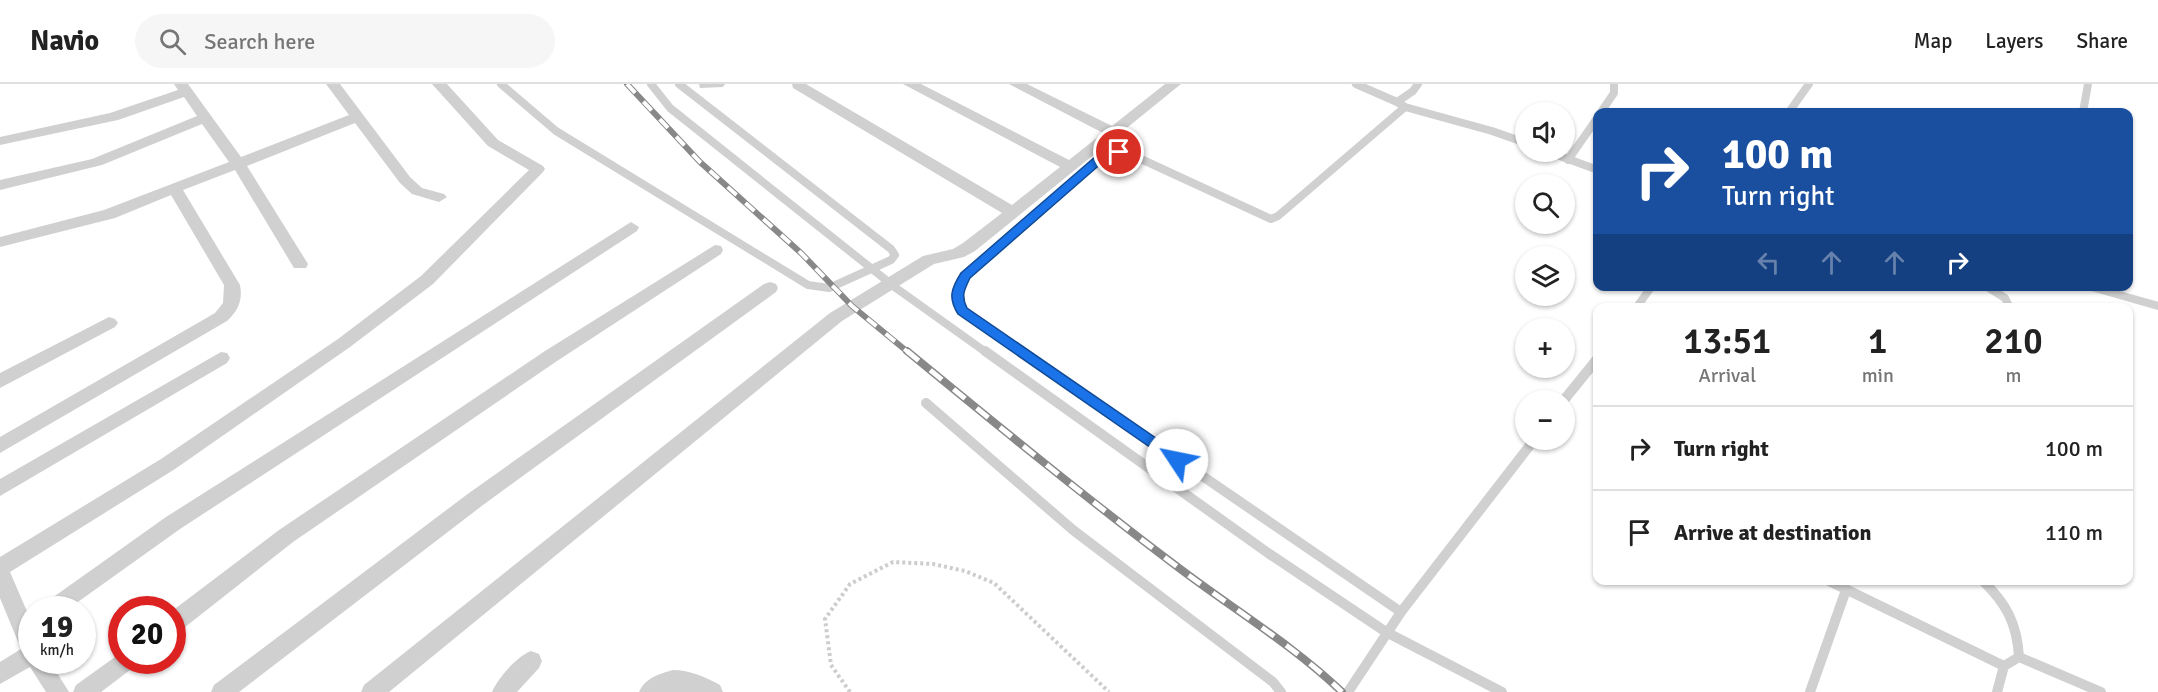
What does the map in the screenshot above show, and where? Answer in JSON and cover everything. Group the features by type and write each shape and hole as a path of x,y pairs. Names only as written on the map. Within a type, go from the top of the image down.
{"street":[{"path":"333,84 405,180 417,191 439,197"},
{"path":"0,568 168,464 344,343 427,280 538,169 493,143 439,84"},
{"path":"798,84 1012,212"},
{"path":"910,84 1069,165"},
{"path":"1016,84 1112,132"},
{"path":"372,692 836,316 929,260 958,253 969,247 1069,165 1174,84"},
{"path":"0,141 113,117 183,88 237,162 300,264"},
{"path":"0,242 109,214 237,162 357,117"},
{"path":"0,185 97,162 204,118"},
{"path":"0,446 221,317 231,308 234,295 232,285 175,189"},
{"path":"70,596 173,523 631,227"},
{"path":"186,613 296,530 551,356 715,250"},
{"path":"222,692 476,499 770,288"},
{"path":"0,381 109,322"},
{"path":"0,488 221,358"},
{"path":"3,588 18,612"},
{"path":"503,692 531,661"},
{"path":"0,674 18,662"},
{"path":"46,674 58,692"},
{"path":"84,692 108,674"},
{"path":"650,692 659,684 678,678 712,692"}],"lane":[{"path":"501,84 555,132 808,285 829,288 891,260 895,255 891,249 679,84"},
{"path":"651,84 670,108 896,288 1384,636 1502,692"},
{"path":"1356,84 1401,105 1515,139"},
{"path":"1401,612 962,311 957,301 957,292 965,276 1110,152 1130,154 1271,219 1278,216 1401,105 1418,84"},
{"path":"1603,108 1614,93 1614,84"},
{"path":"1792,108 1809,84"},
{"path":"2084,108 2088,84"},
{"path":"1575,150 1593,124"},
{"path":"1574,162 1593,168"},
{"path":"1994,291 2005,298 2008,303"},
{"path":"2106,291 2158,306"},
{"path":"1572,390 1593,364"},
{"path":"926,403 1073,530 1273,682 1281,692"},
{"path":"1348,692 1401,612 1526,450"},
{"path":"1836,585 2004,666"},
{"path":"1987,585 2009,610 2019,632 2019,657"},
{"path":"1810,692 1846,590"},
{"path":"1997,692 2004,666 2019,657"},
{"path":"2019,657 2101,692"}],"path":[{"path":"850,692 831,666 825,619 850,584 893,562 965,571 994,583 1109,692"}],"railway":[{"path":"627,84 700,162 801,253 852,306 909,353"},
{"path":"907,351 1110,515 1283,643 1342,692"}],"route":[{"path":"1119,152 1110,152 1100,159 965,276 957,292 957,301 962,311 1177,460"}]}
